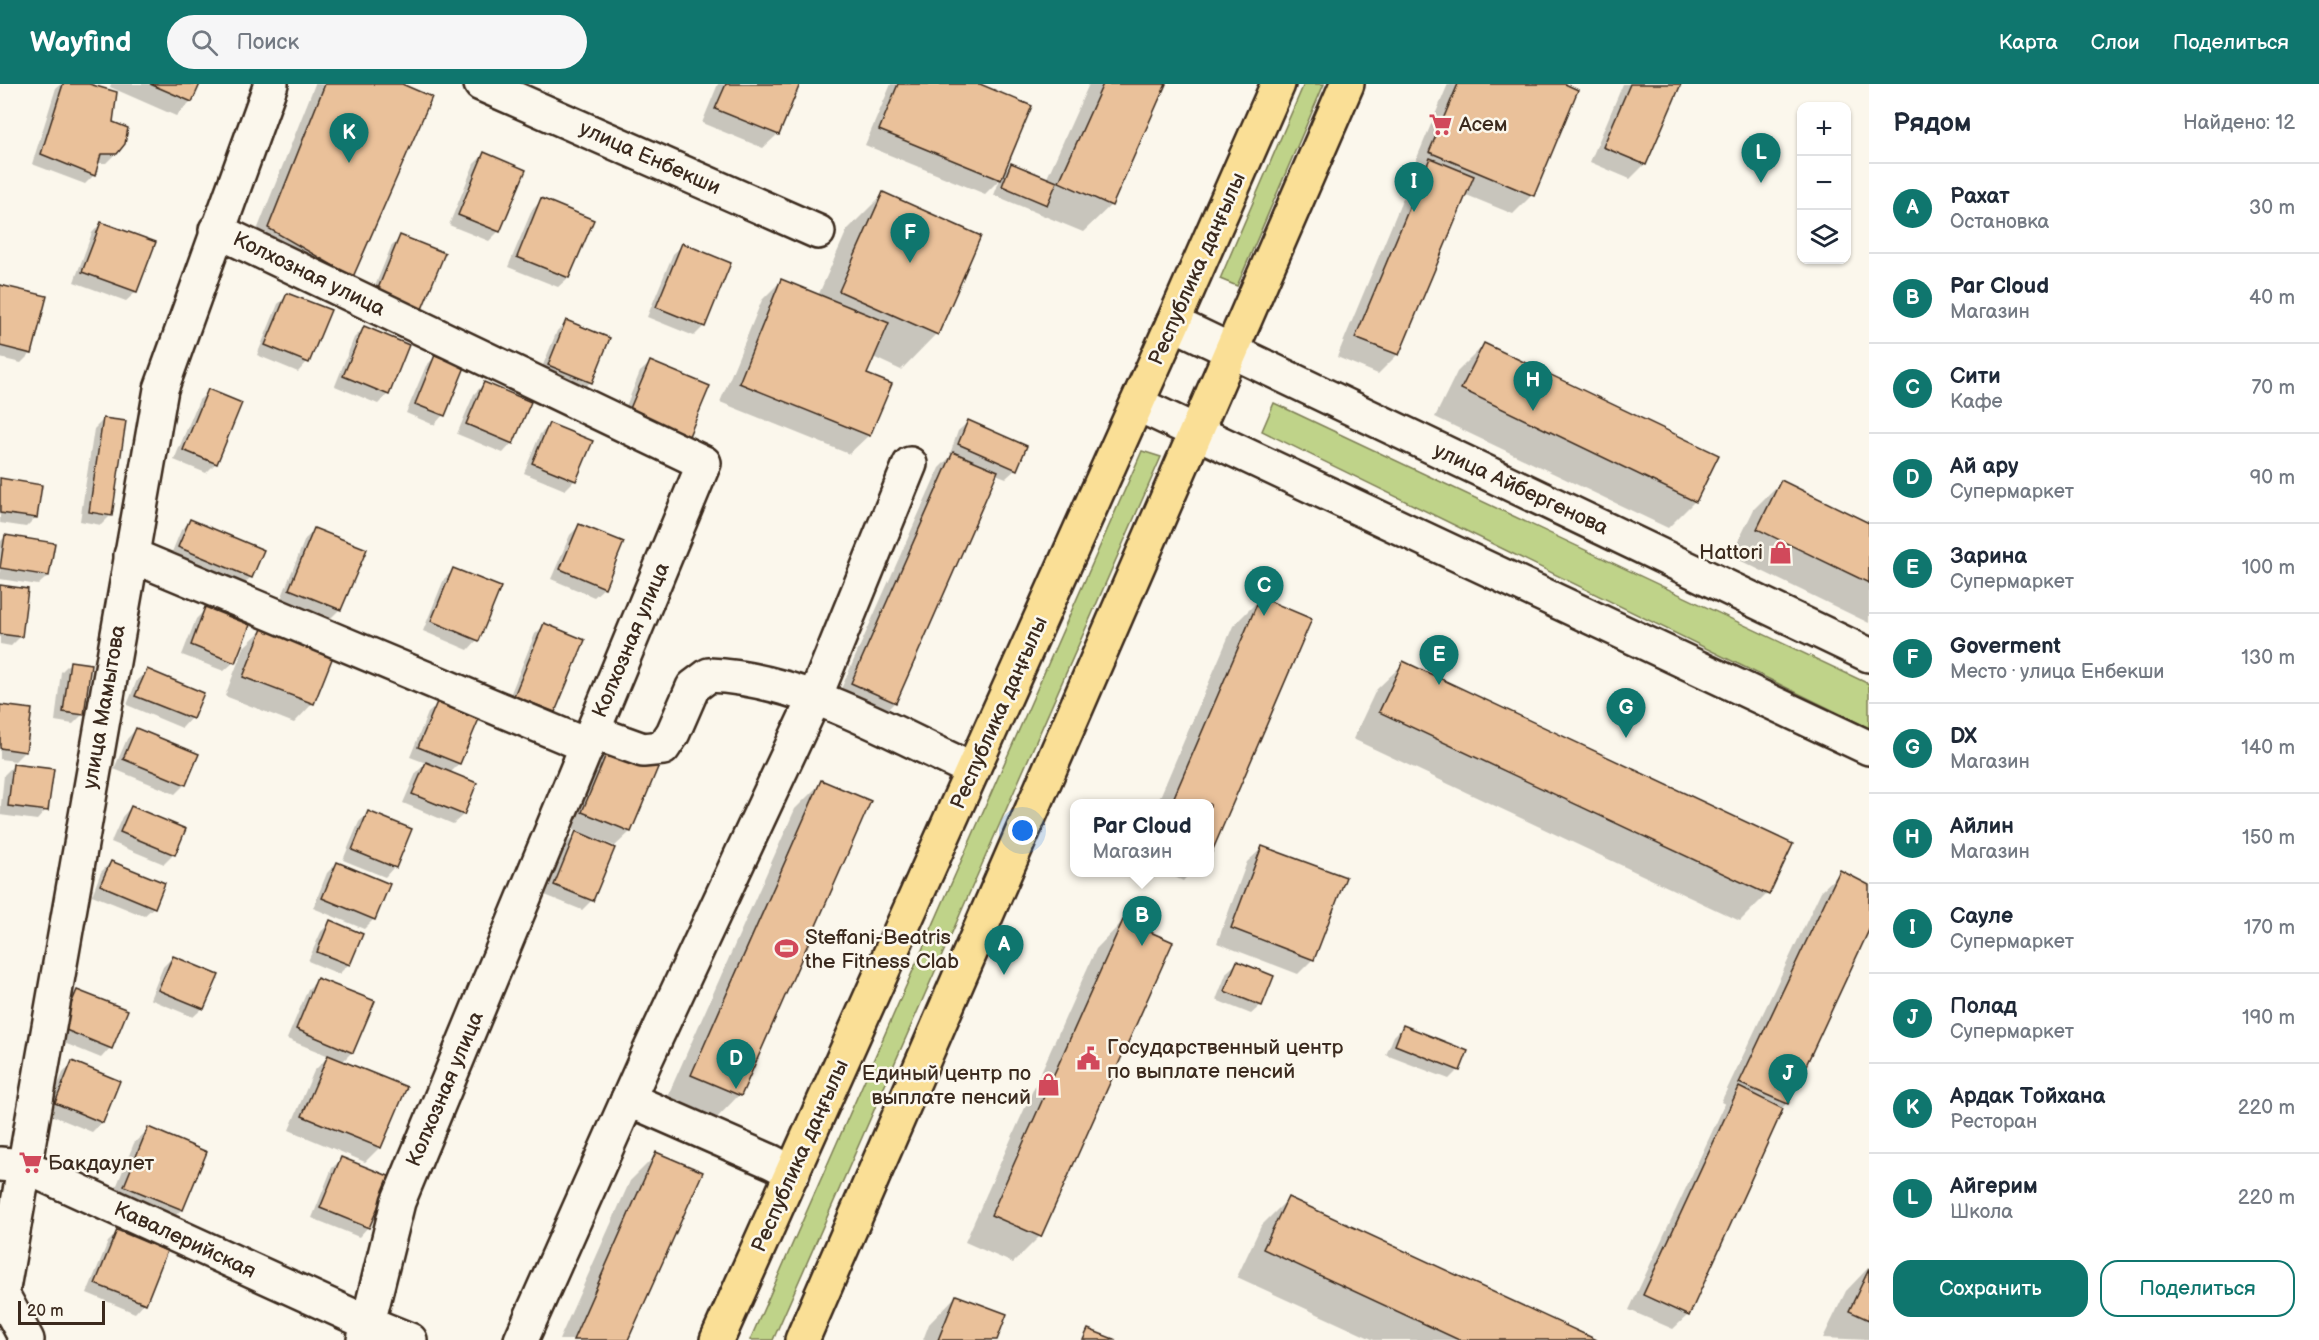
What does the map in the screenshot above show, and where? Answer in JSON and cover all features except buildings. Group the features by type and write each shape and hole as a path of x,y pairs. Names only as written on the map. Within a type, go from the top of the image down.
{"main road":[{"name":"Республика даңғылы","path":"717,1340 1173,324 1278,84"},
{"path":"802,1340 1347,84"}],"street":[{"name":"улица Мамытова","path":"27,1340 2,1294 12,1165 131,555 161,389 216,230 271,84"},
{"name":"улица Енбекши","path":"481,84 818,232"},
{"name":"Колхозная улица","path":"216,230 704,463 398,1202 366,1332"},
{"name":"улица Айбергенова","path":"1173,324 1869,655"},
{"path":"1137,404 1869,747"},
{"path":"521,1340 628,1099 814,697 910,464"},
{"path":"131,555 590,739 643,750 663,748 673,734 693,687 709,675 730,676 814,697 973,770"},
{"path":"628,1099 793,1173"},
{"name":"Кавалерийская","path":"12,1165 366,1332 410,1340"}],"green space":[{"path":"1304,84 1324,84 1237,286 1220,279"},
{"path":"1274,403 1869,684 1869,728 1262,431"},
{"path":"1142,451 1161,457 773,1340 750,1340"}],"place":[{"name":"Асем","path":"1441,124"},
{"name":"Ардак Тойхана","path":"349,163"},
{"name":"Айгерим","path":"1761,183"},
{"name":"Сауле","path":"1414,212"},
{"name":"Goverment","path":"910,263"},
{"name":"Айлин","path":"1533,411"},
{"name":"Hattori","path":"1781,552"},
{"name":"Сити","path":"1264,616"},
{"name":"Зарина","path":"1439,685"},
{"name":"DX","path":"1626,738"},
{"name":"Par Cloud","path":"1142,946"},
{"name":"Steffani-Beatris the Fitness Clab","path":"787,949"},
{"name":"Рахат","path":"1004,975"},
{"name":"Государственный центр по выплате пенсий","path":"1089,1059"},
{"name":"Единый центр по выплате пенсий","path":"1049,1085"},
{"name":"Ай ару","path":"736,1089"},
{"name":"Полад","path":"1788,1104"},
{"name":"Бакдаулет","path":"30,1163"}]}
